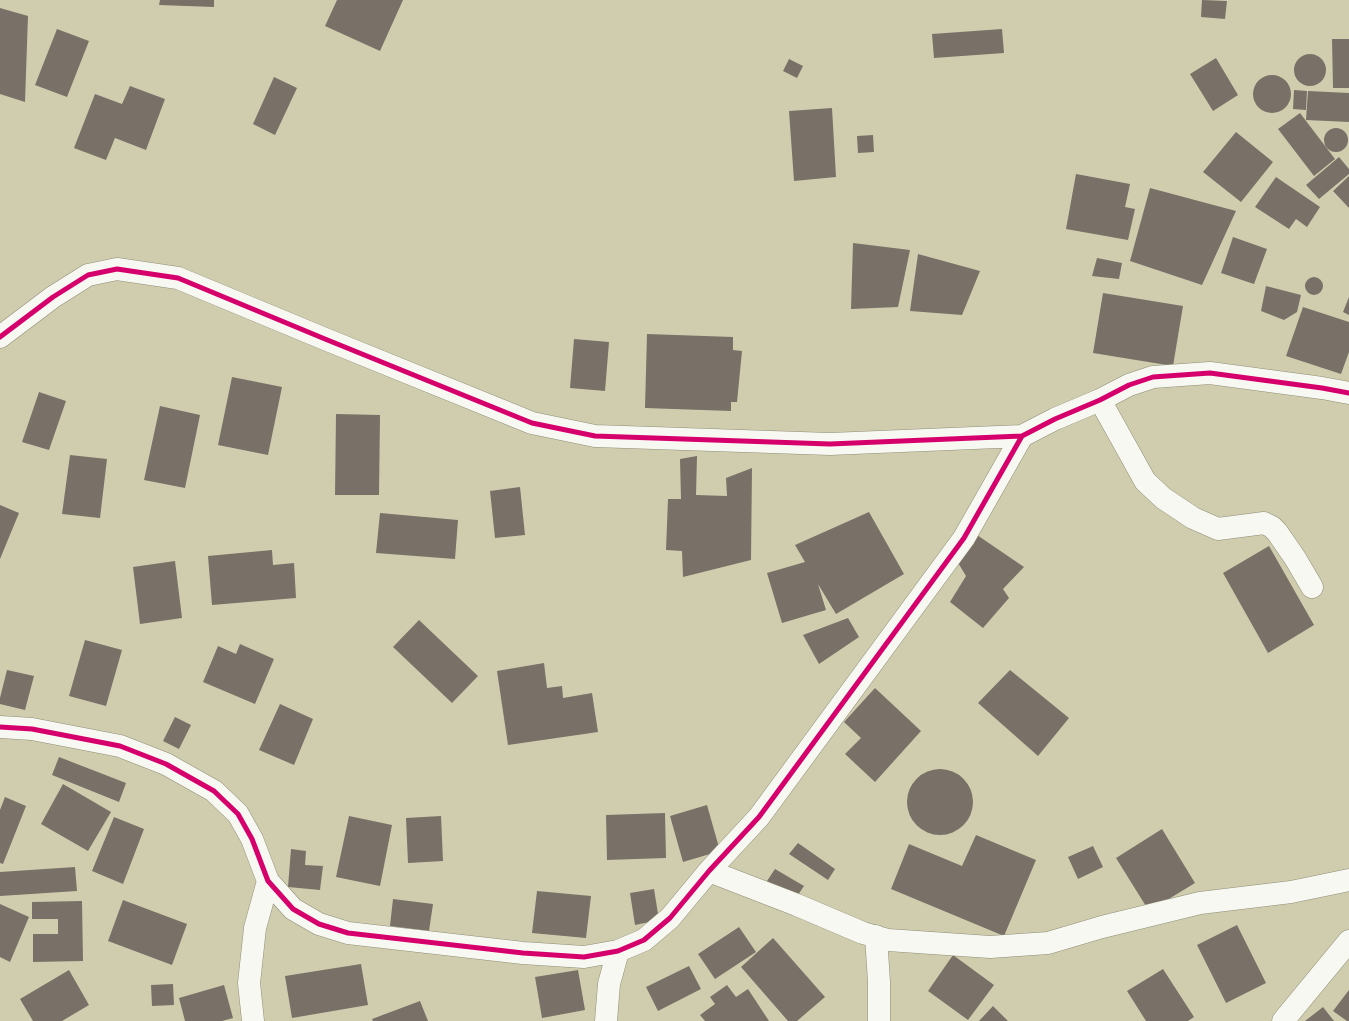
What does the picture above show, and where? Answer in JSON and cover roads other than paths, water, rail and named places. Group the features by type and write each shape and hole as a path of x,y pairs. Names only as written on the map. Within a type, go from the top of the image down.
{"street":[{"path":"0,337 53,297 88,275 117,269 178,278 325,340 532,423 595,436 830,444 1022,436 1129,385 1153,377 1210,373 1349,393"},
{"path":"1100,400 1145,481 1163,498 1193,518 1218,528 1264,524 1272,527 1295,558 1312,587"},
{"path":"0,727 32,729 120,746 166,764 214,791 238,814 252,839 268,881 293,909 319,924 348,933 523,953 584,958 618,950 644,940 670,918 709,871 759,817 964,538 1022,436"},
{"path":"709,871 797,905 863,933 888,940 990,947 1048,943 1102,927 1200,903 1291,892 1349,880"},
{"path":"253,1021 249,983 255,928 268,881"},
{"path":"876,936 879,982 878,1021"},
{"path":"1283,1021 1349,940"},
{"path":"606,1021 609,984 618,950"}]}
